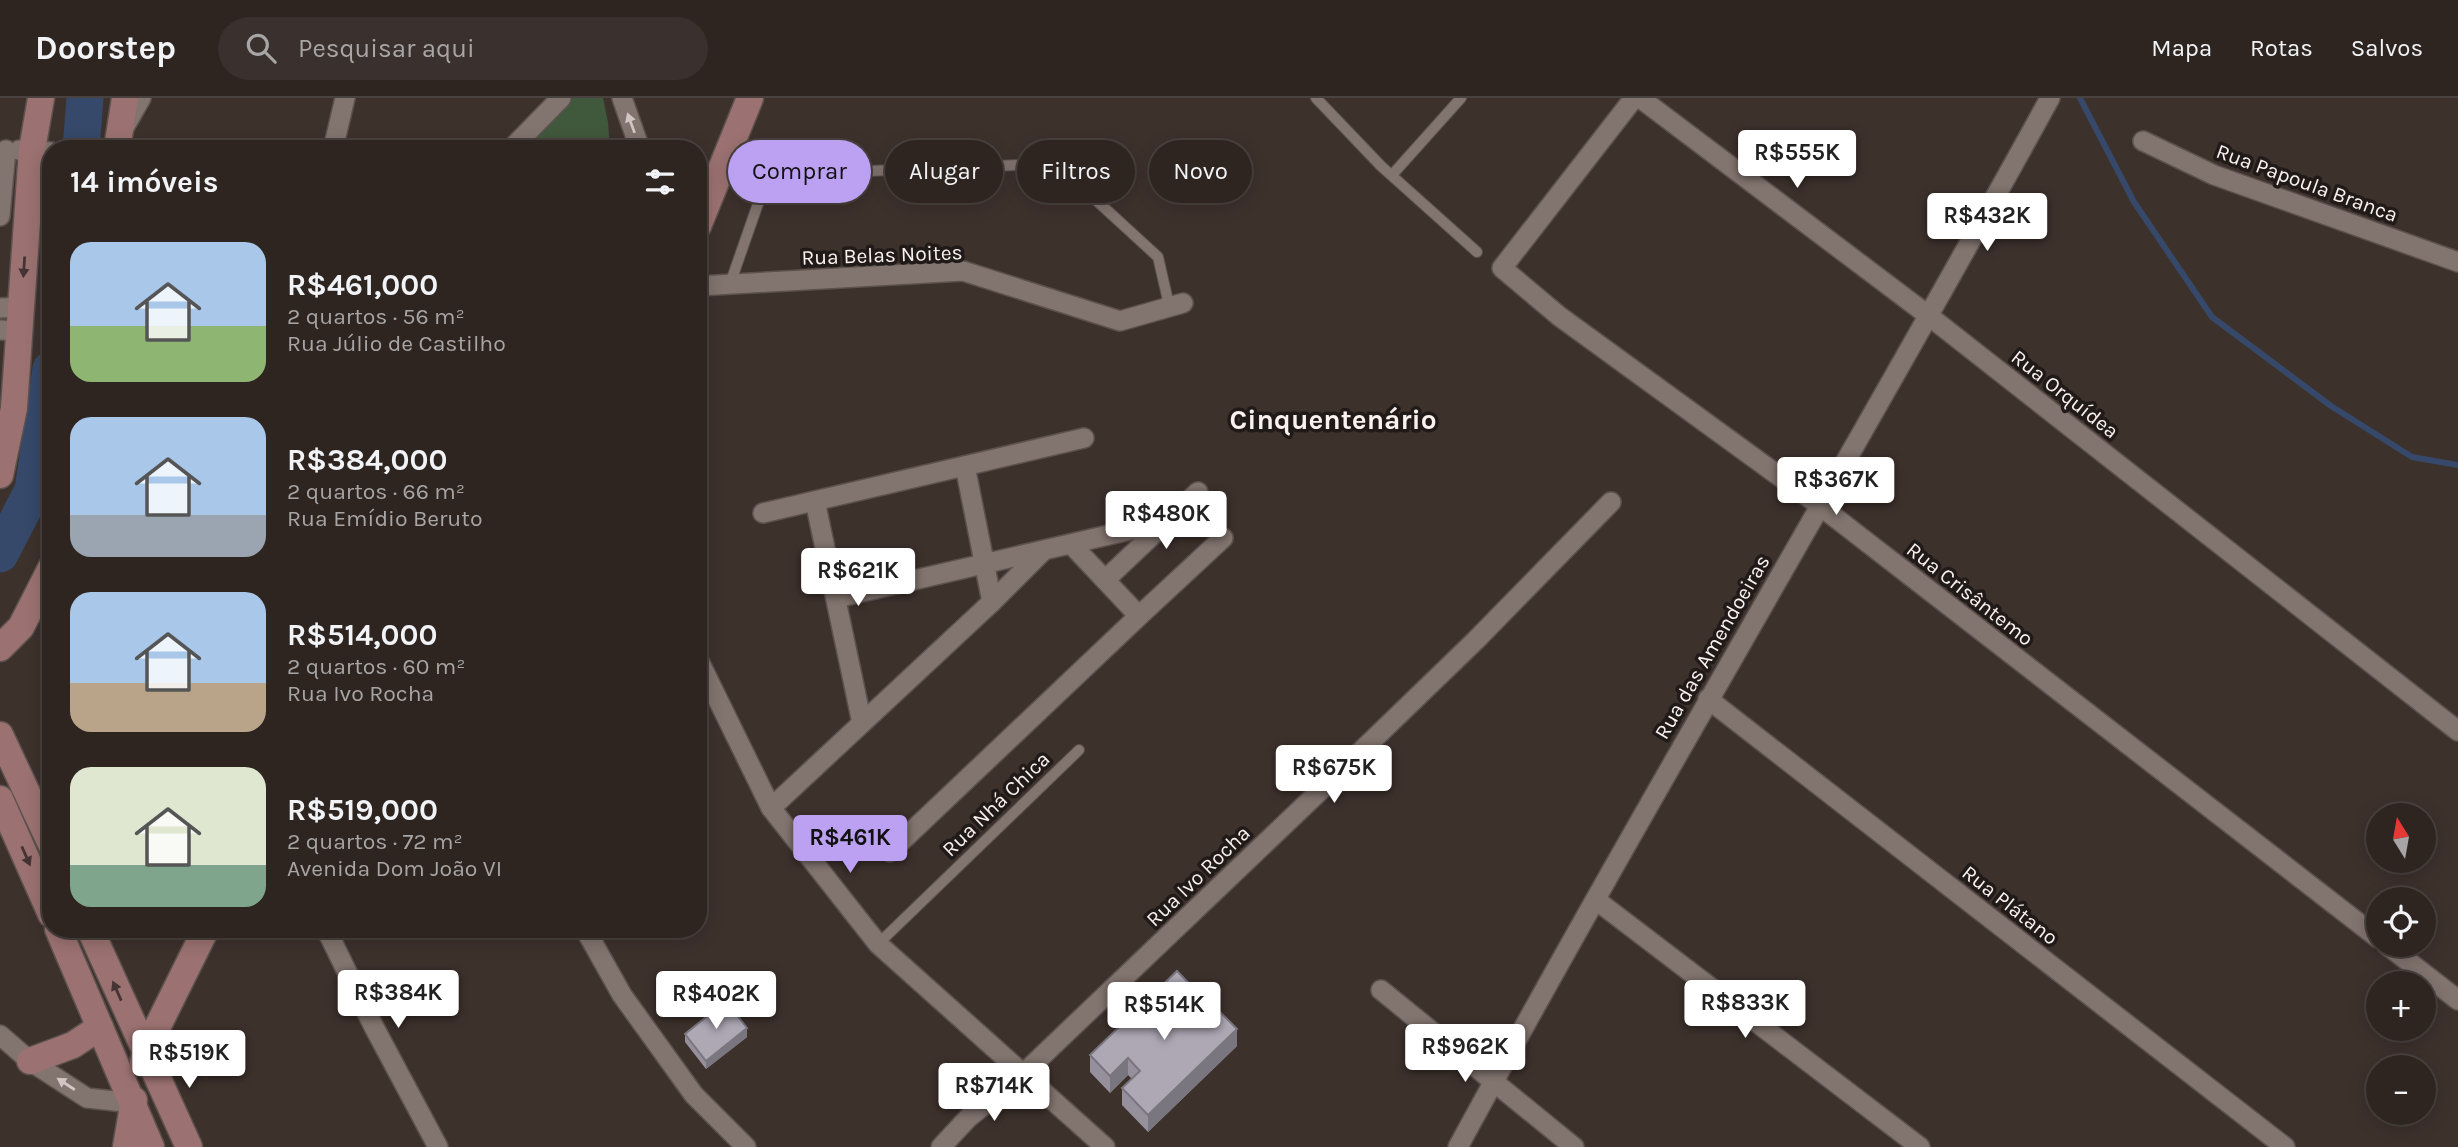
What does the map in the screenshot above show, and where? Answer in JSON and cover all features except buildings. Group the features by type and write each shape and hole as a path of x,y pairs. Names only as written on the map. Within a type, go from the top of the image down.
{"main road":[{"path":"2,460 15,408 10,319 27,221 27,150 41,98"},
{"path":"118,140 125,98"},
{"path":"707,196 750,98"},
{"path":"0,648 10,627 42,582"},
{"path":"0,735 42,825"},
{"path":"0,799 42,894"},
{"path":"62,938 151,1147"},
{"path":"94,938 190,1147"},
{"path":"126,1147 145,1052 202,938"},
{"path":"30,1061 73,1045 100,1027"}],"street":[{"path":"119,140 141,98"},
{"path":"334,140 345,98"},
{"path":"520,140 561,98"},
{"path":"622,98 637,140"},
{"name":"Rua Crisântemo","path":"1634,98 1502,268 1559,316 1819,505 2366,929"},
{"name":"Rua Orquídea","path":"1640,98 1929,316 2458,731"},
{"name":"Rua das Amendoeiras","path":"1458,1147 1708,699 1929,316 2050,98"},
{"name":"Rua Papoula Branca","path":"2143,141 2214,174 2458,262"},
{"path":"0,216 27,150"},
{"path":"0,225 27,221"},
{"name":"Rua Belas Noites","path":"707,285 963,271 1120,321 1176,304"},
{"path":"763,513 1084,438"},
{"path":"965,466 992,602"},
{"path":"1105,580 1198,492"},
{"path":"815,501 862,723"},
{"name":"Rua Ivo Rocha","path":"941,1147 968,1118 1023,1074 1476,640 1611,502"},
{"path":"836,598 1169,521"},
{"path":"890,852 1223,538"},
{"path":"1072,545 1139,616"},
{"path":"771,808 1042,552"},
{"path":"707,677 771,808 878,944 1105,1147"},
{"name":"Rua Plátano","path":"1708,699 2285,1147"},
{"path":"1596,900 1920,1147"},
{"path":"330,938 438,1147"},
{"path":"590,938 622,995 694,1095 747,1147"},
{"path":"2402,957 2458,1000"},
{"path":"1381,990 1574,1147"},
{"path":"0,1035 30,1061 87,1098 133,1103"}],"lane":[{"path":"1316,98 1392,175 1478,252"},
{"path":"1392,175 1461,98"},
{"path":"730,284 768,175 1040,164 1074,180 1158,257 1176,304"},
{"name":"Rua Nhá Chica","path":"878,944 1079,750"}],"green space":[{"path":"573,98 603,98 609,140 529,140 551,115"}],"waterway":[{"path":"82,140 85,98"},
{"path":"2080,98 2134,202 2212,317 2331,406 2412,457 2458,465"},
{"path":"0,554 33,490 42,430"}],"district":[{"name":"Cinquentenário","path":"1333,419"}]}
